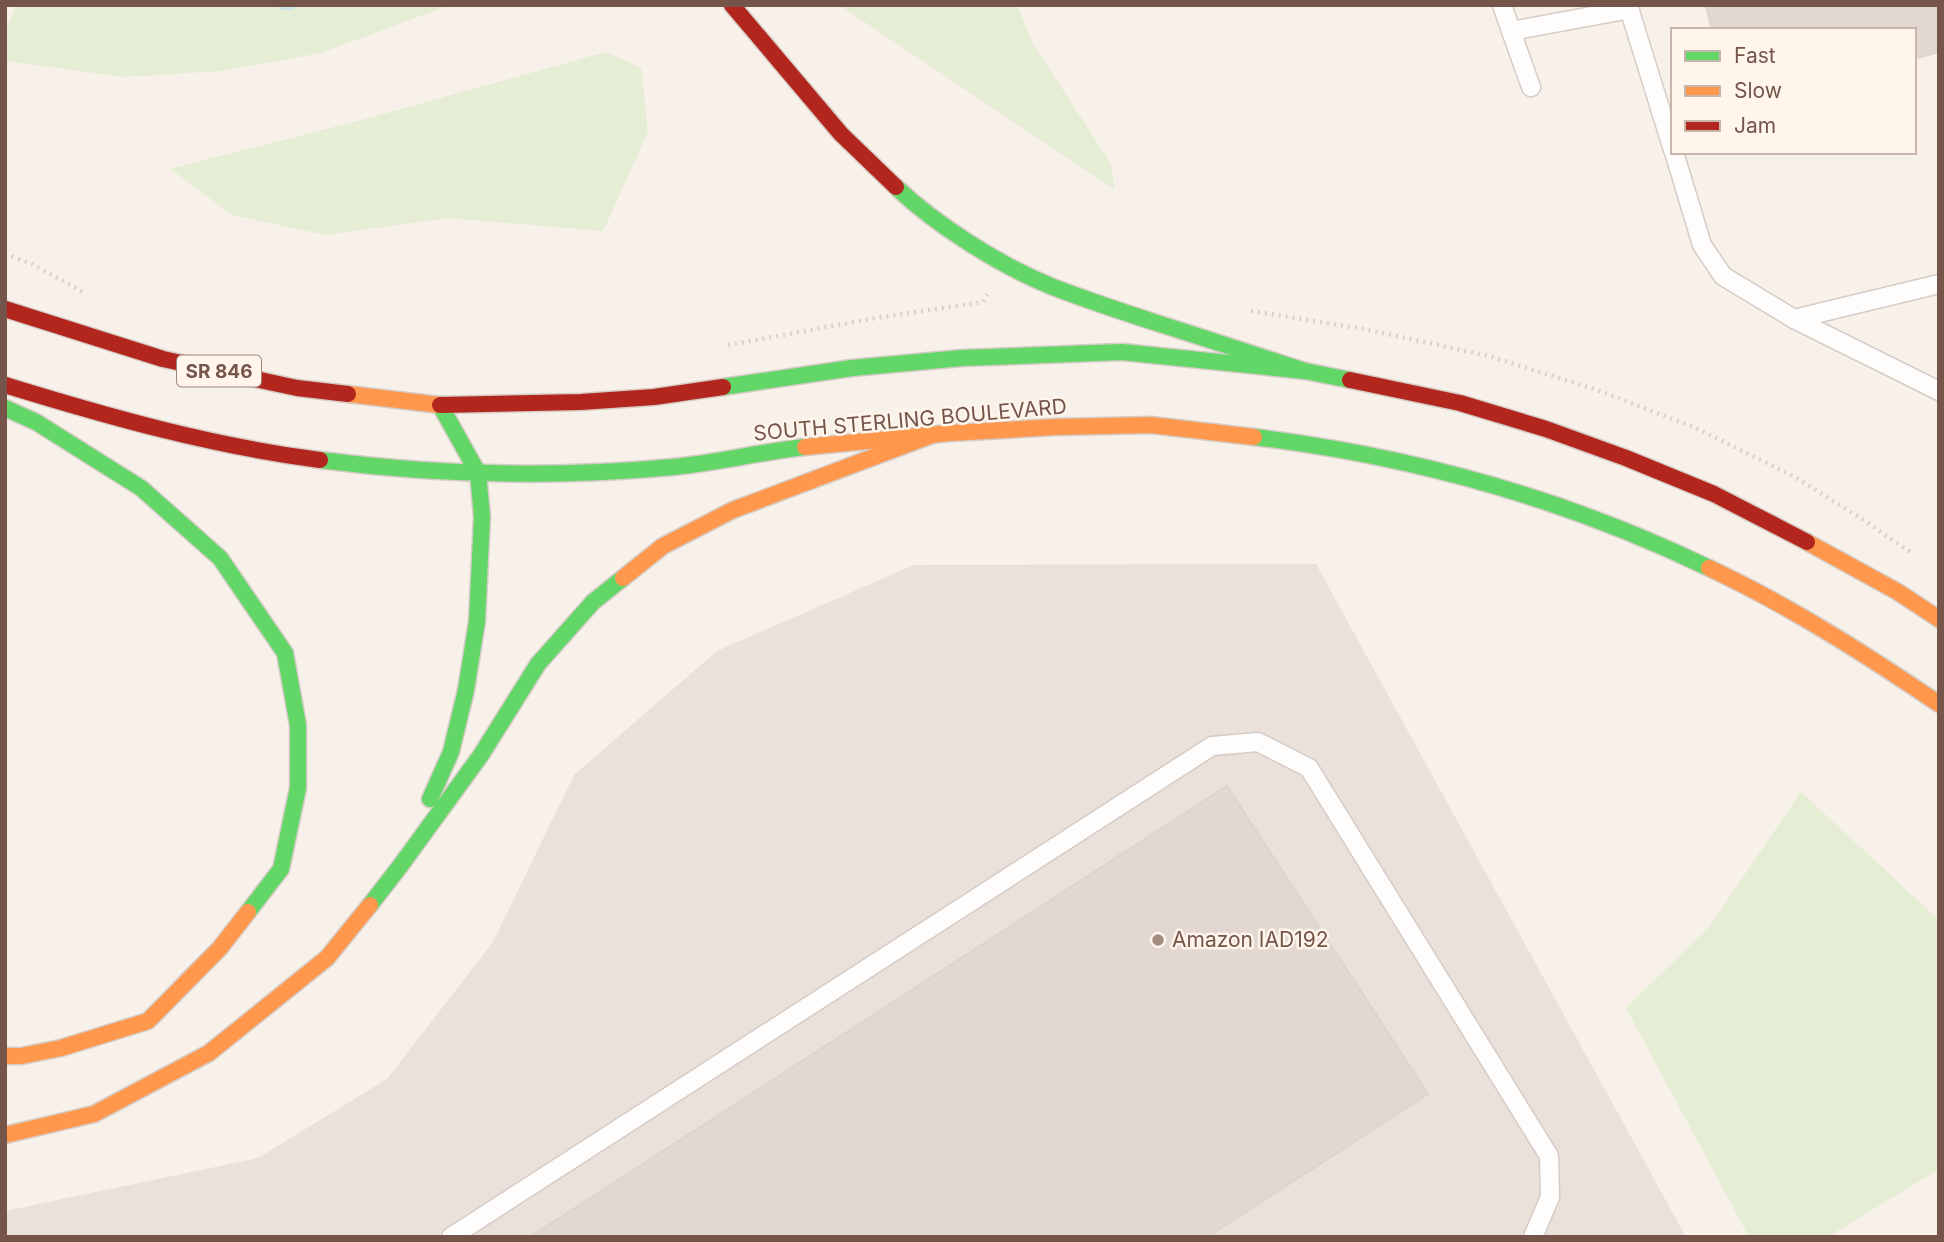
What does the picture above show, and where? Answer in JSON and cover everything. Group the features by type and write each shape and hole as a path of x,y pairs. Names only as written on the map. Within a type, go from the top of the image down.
{"main road":[{"path":"732,5 841,134 911,201 962,238 1002,262 1051,286 1305,371"},
{"name":"SR 846","path":"5,309 163,359 298,388 440,405 581,402 654,397 852,368 1028,355 1122,352 1305,371 1460,403 1546,429 1626,458 1714,494 1818,547 1898,592 1939,619"},
{"name":"SOUTH STERLING BOULEVARD","path":"5,385 117,419 240,447 367,466 478,473 675,466 806,447 1022,427 1152,425 1282,439 1407,462 1539,499 1654,542 1740,583 1816,624 1939,704"},
{"path":"401,865 451,752 466,690 477,621 482,517 478,473 440,405"},
{"path":"5,408 36,422 141,488 219,558 285,653 298,725 298,788 281,869 220,948 148,1021 61,1048 21,1056 5,1056"},
{"path":"5,1135 94,1114 209,1053 327,958 401,865 481,755 538,664 593,602 663,546 733,510 932,435"}],"lane":[{"path":"1502,5 1531,87"},
{"path":"1511,32 1629,7 1671,144"},
{"path":"1674,154 1702,245 1723,276 1794,318 1939,391"},
{"path":"1794,318 1939,284"},
{"path":"451,1237 1212,746 1258,742 1309,768 1549,1156 1550,1197 1533,1237"}],"shaded area":[{"path":"1316,564 1686,1237 5,1237 5,1211 258,1158 387,1079 493,942 574,775 717,651 914,565"}],"green space":[{"path":"16,5 450,5 321,53 222,71 124,77 5,61 5,33"},
{"path":"839,5 1017,5 1032,42 1111,164 1115,190"},
{"path":"606,52 641,68 648,132 603,231 447,218 326,235 232,215 170,169 365,119"},
{"path":"1801,792 1939,920 1939,1169 1828,1237 1749,1237 1626,1008 1709,927"}],"building":[{"path":"1939,5 1939,52 1916,58 1916,28 1712,28 1706,6"},
{"name":"Amazon IAD192","path":"1227,786 1428,1094 1207,1237 530,1237"}],"waterway":[{"path":"282,5 291,5"}],"traffic: fast":[{"path":"896,187 950,230 991,256 1053,287 1305,371"},
{"path":"723,387 852,368 962,358 1122,352 1305,371 1350,380"},
{"path":"430,799 451,752 466,690 477,621 482,517 478,473 440,405"},
{"path":"5,408 36,422 141,488 220,558 285,653 298,725 298,788 281,869 248,912"},
{"path":"1254,437 1371,456 1487,484 1600,521 1709,568"},
{"path":"320,460 452,472 585,473 689,465 805,447"},
{"path":"370,905 481,755 538,664 593,602 623,578"}],"traffic: slow":[{"path":"348,394 440,405"},
{"path":"805,447 950,433 1056,427 1151,425 1254,437"},
{"path":"623,578 663,546 733,510 932,435"},
{"path":"1807,542 1898,592 1939,619"},
{"path":"1709,568 1769,598 1827,632 1939,704"},
{"path":"5,1135 94,1114 209,1053 327,958 370,905"},
{"path":"5,1056 21,1056 61,1048 148,1021 220,948 248,912"}],"traffic: jam":[{"path":"732,5 841,134 896,187"},
{"path":"5,309 163,359 297,388 348,394"},
{"path":"1350,380 1460,403 1546,429 1714,494 1807,542"},
{"path":"5,385 161,429 240,447 320,460"},
{"path":"440,405 581,402 654,397 723,387"}],"place":[{"name":"Amazon IAD192","path":"1158,940"}]}
